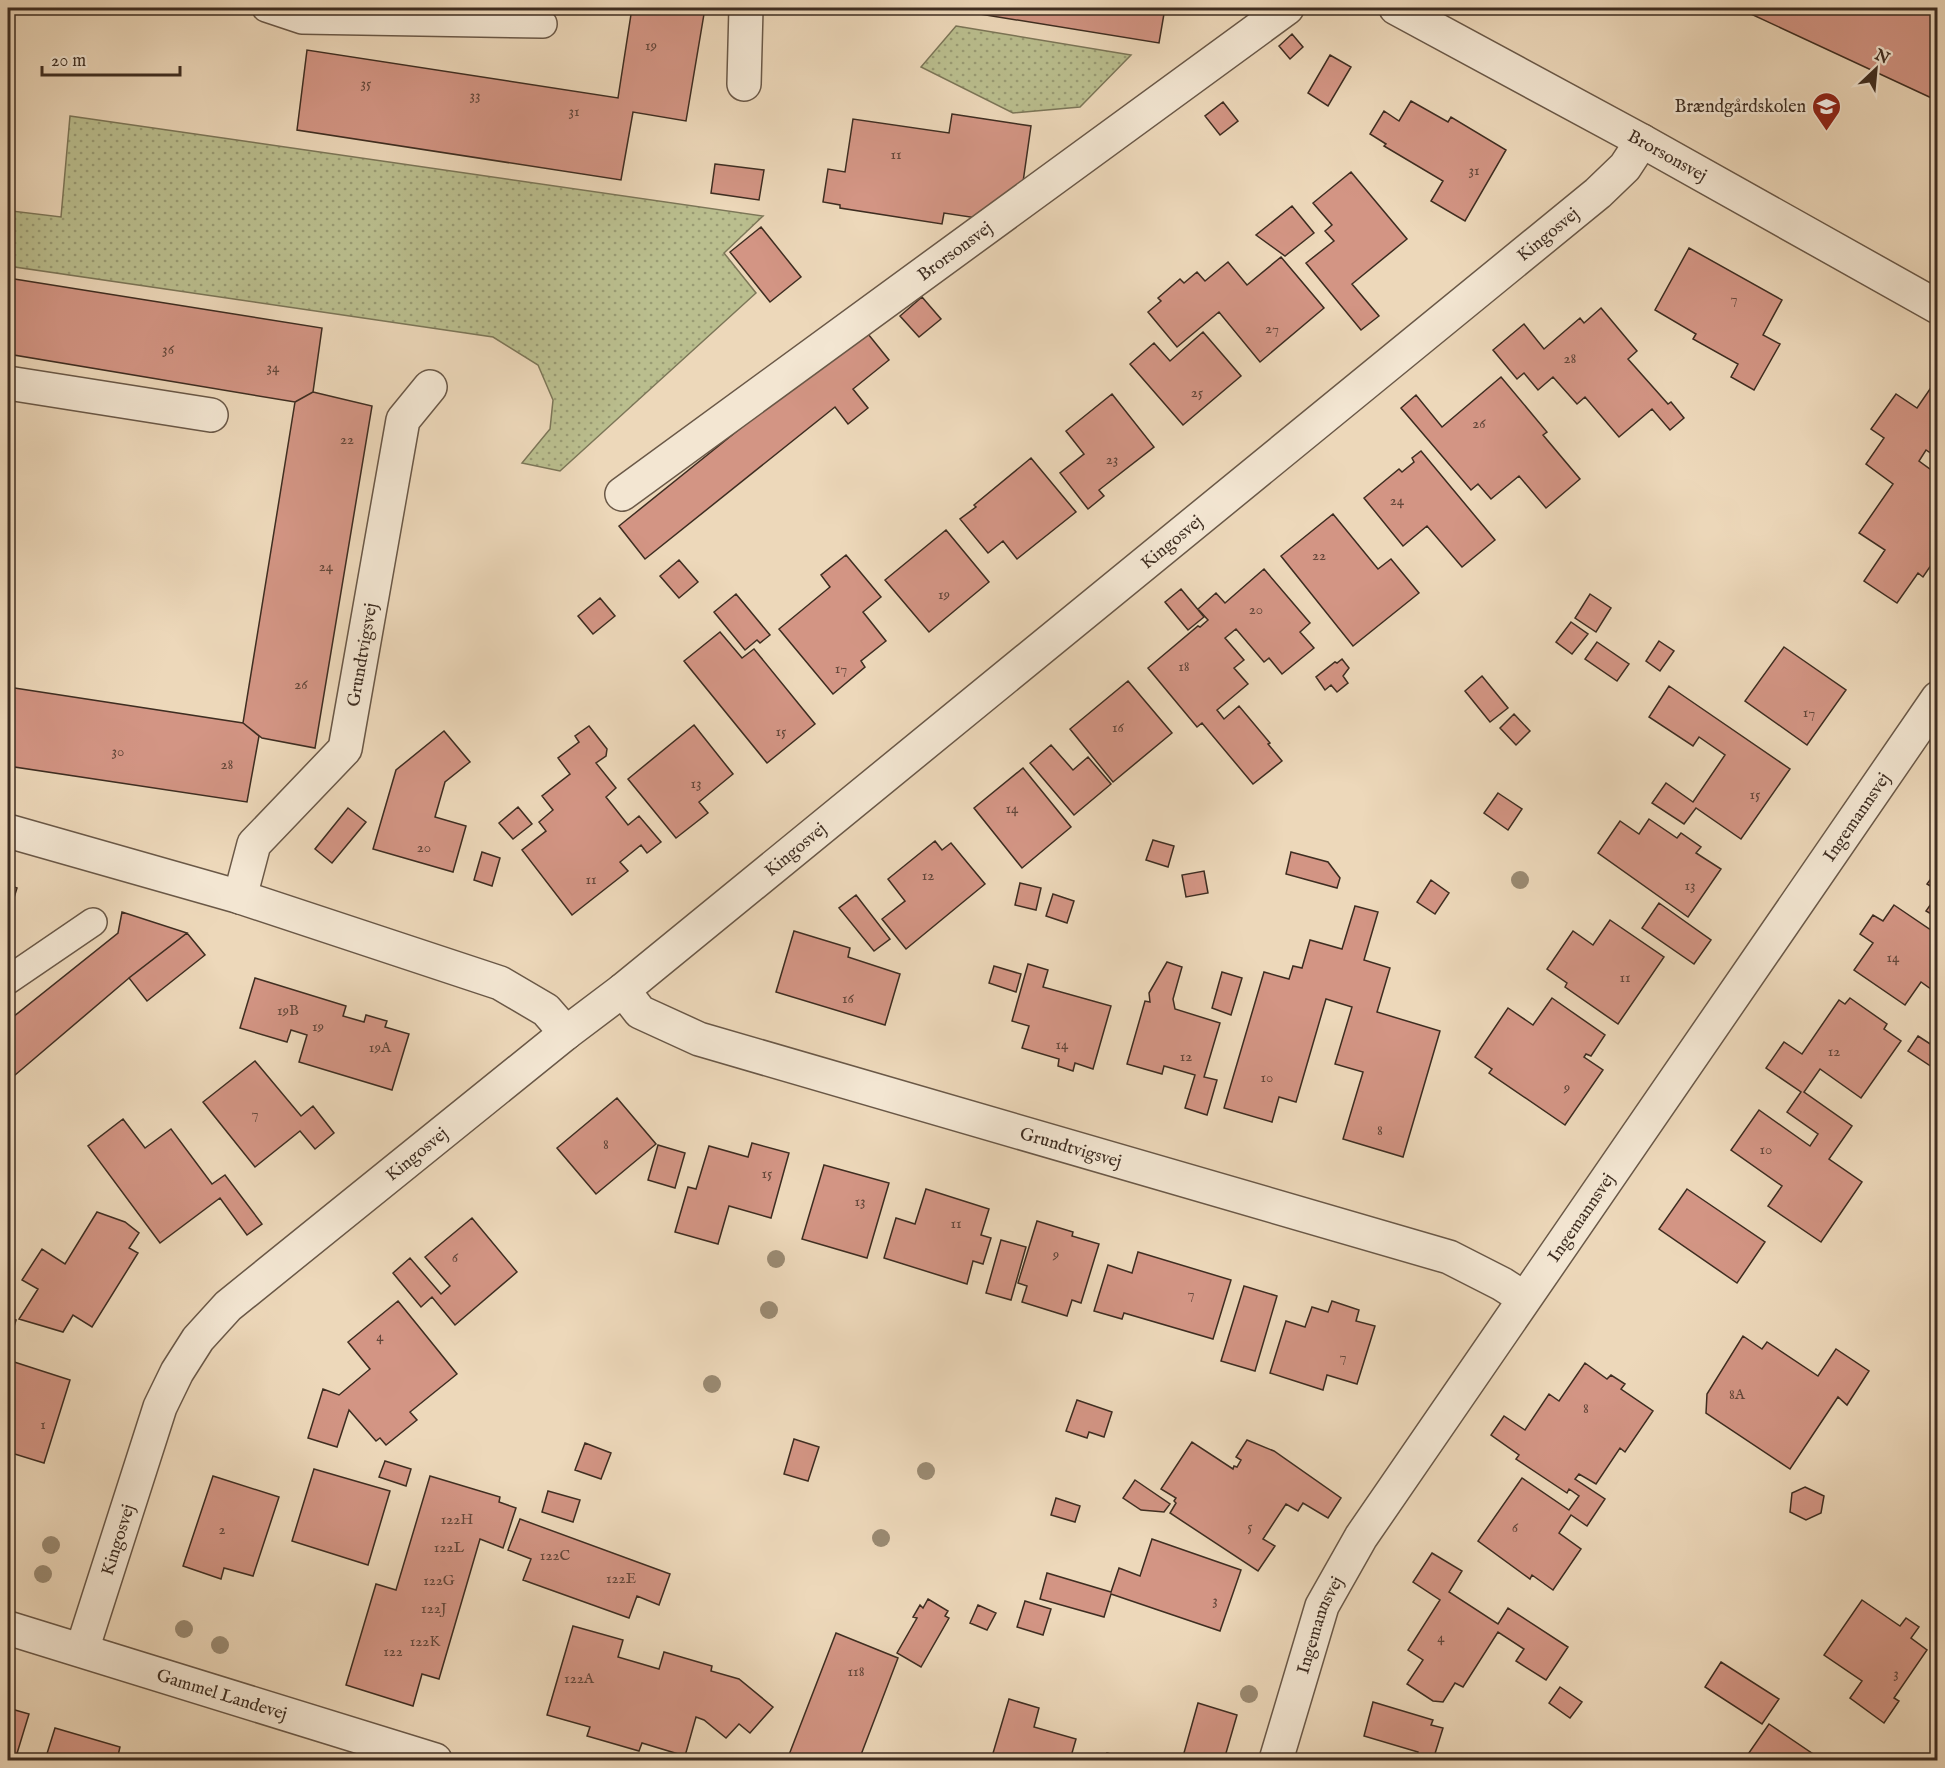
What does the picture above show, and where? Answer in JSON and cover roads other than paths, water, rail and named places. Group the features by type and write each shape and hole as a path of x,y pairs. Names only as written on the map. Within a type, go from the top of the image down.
{"street":[{"path":"744,84 746,8"},
{"name":"Brorsonsvej","path":"622,494 1287,8"},
{"name":"Brorsonsvej","path":"1396,8 1641,141 1938,307"},
{"name":"Kingosvej","path":"82,1650 160,1407 177,1372 198,1339 228,1306 622,990 1598,193 1625,167 1641,141"},
{"path":"8,382 211,415"},
{"name":"Grundtvigsvej","path":"240,897 254,844 345,749 403,420 430,387"},
{"name":"Ingemannsvej","path":"1276,1761 1322,1606 1361,1537 1938,698"},
{"path":"8,831 240,897 500,983 546,1010 566,1033"},
{"name":"Grundtvigsvej","path":"622,990 640,1012 699,1039 1449,1257 1524,1298"},
{"name":"Gammel Landevej","path":"8,1628 435,1761"}],"lane":[{"path":"266,8 302,20 543,24"},
{"path":"8,980 93,922"}],"place":[{"name":"Brændgårdskolen","path":"1827,132"}]}
